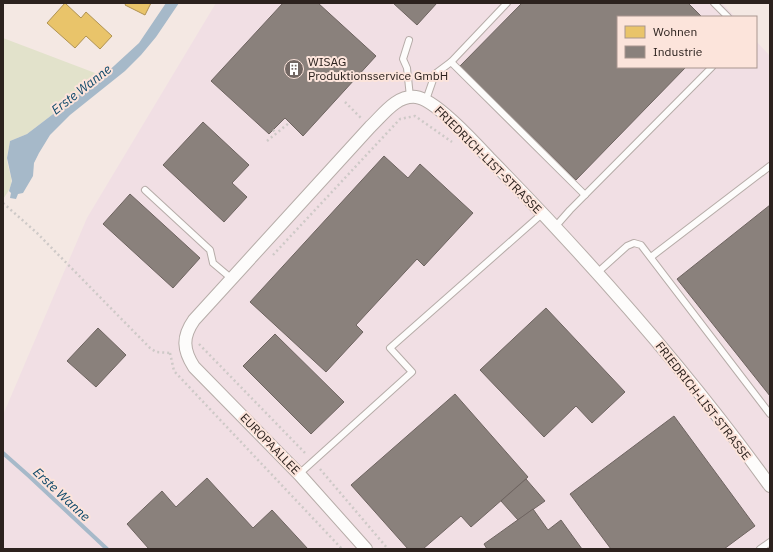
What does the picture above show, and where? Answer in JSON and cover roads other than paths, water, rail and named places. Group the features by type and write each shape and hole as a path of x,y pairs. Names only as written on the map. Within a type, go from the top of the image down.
{"street":[{"name":"FRIEDRICH-LIST-STRASSE","path":"410,97 418,97 426,100 439,109 543,213 686,376 770,486"},
{"path":"232,279 370,127 394,104 402,99 410,97"},
{"name":"EUROPAALLEE","path":"232,279 188,328 190,338 186,353 194,367 299,474 366,549"}],"lane":[{"path":"426,100 435,74 451,62 507,3"},
{"path":"714,3 727,16"},
{"path":"409,40 403,59 407,68 410,97"},
{"path":"451,62 585,195"},
{"path":"555,227 711,68"},
{"path":"651,258 770,166"},
{"path":"145,190 210,250 213,263 232,279"},
{"path":"299,474 412,372 390,348 543,213"},
{"path":"597,273 627,246 634,243 641,245 770,414"},
{"path":"760,549 770,542"}],"water":[{"path":"166,3 179,3 156,37 125,71 70,115 50,135 34,163 33,176 23,193 18,194 16,199 10,198 11,193 9,191 12,181 7,158 10,141 27,134 103,76 139,43"}],"waterway":[{"name":"Erste Wanne","path":"3,453 107,549"}],"place":[{"name":"WISAG Produktionsservice GmbH","path":"294,69"}]}
